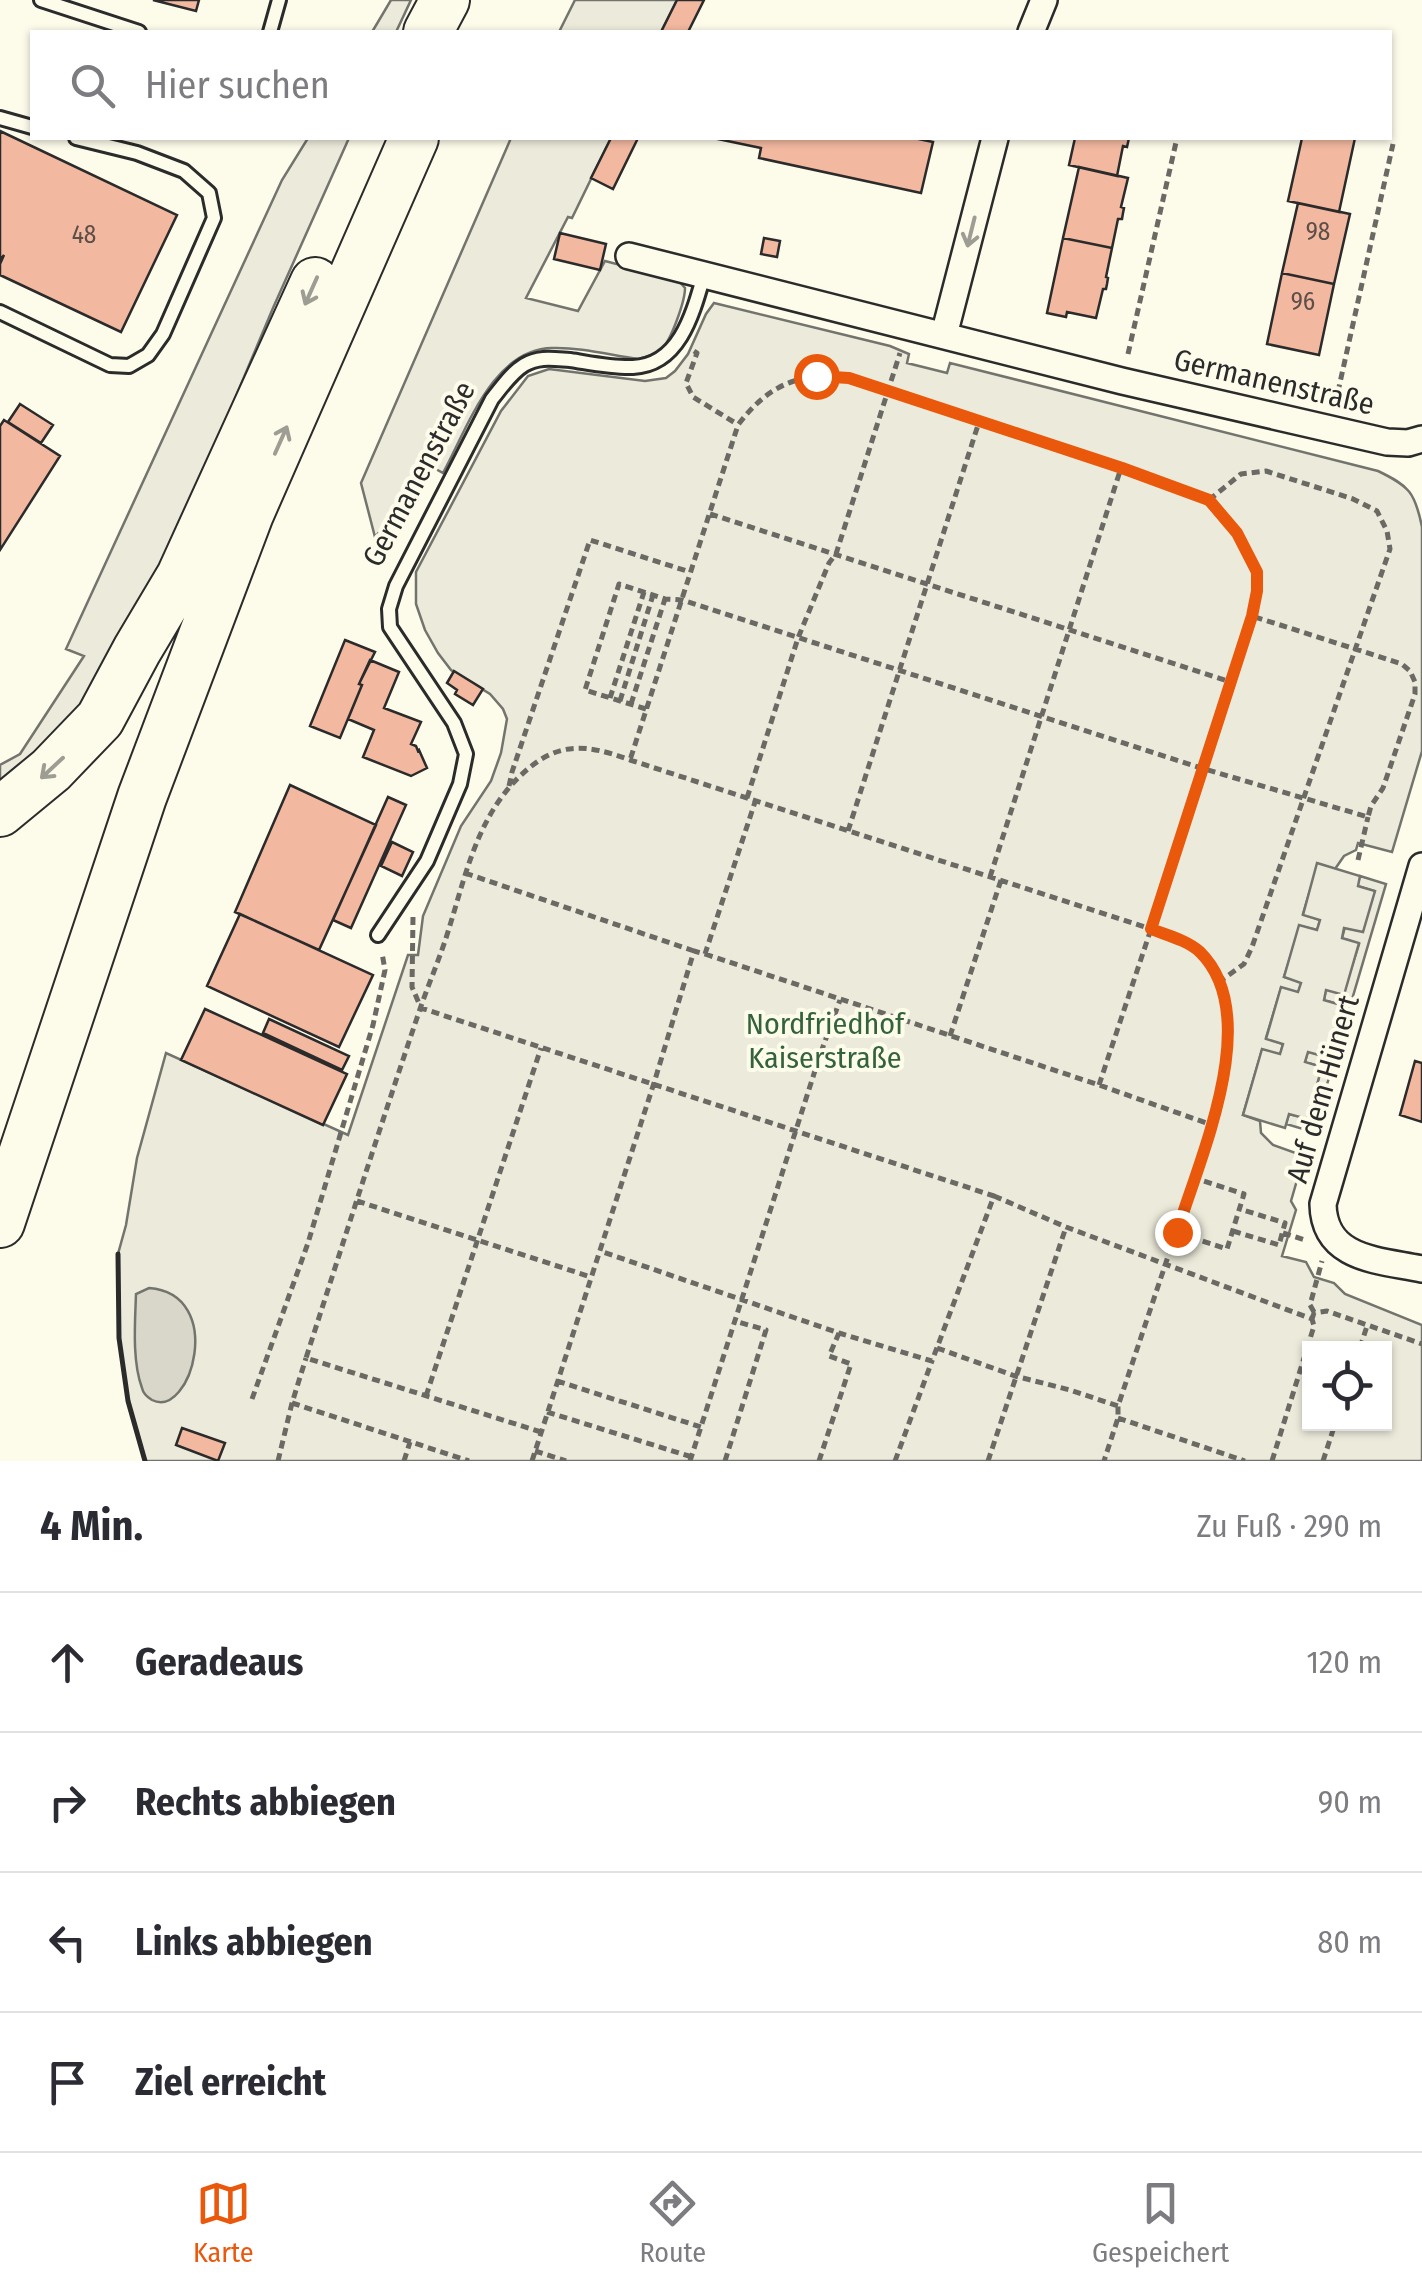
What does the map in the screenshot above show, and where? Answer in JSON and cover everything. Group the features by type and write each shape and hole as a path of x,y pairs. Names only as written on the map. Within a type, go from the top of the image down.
{"highway":[{"path":"429,30 445,0"},
{"path":"462,30 475,0"},
{"path":"0,812 100,720 181,576 378,140"},
{"path":"0,1223 142,797 236,550 413,140"},
{"path":"0,1122 202,569 243,444"}],"street":[{"path":"1031,30 1044,0"},
{"path":"944,335 994,140"},
{"name":"Germanenstraße","path":"629,256 1122,381 1329,429 1386,442 1422,439"},
{"name":"Auf dem Hünert","path":"1422,866 1323,1204 1329,1234 1340,1245 1362,1257 1422,1269"}],"lane":[{"path":"270,30 278,0"},
{"path":"48,1 133,30"},
{"path":"0,118 30,126"},
{"path":"0,312 110,365 129,366 148,354 164,334 214,218 209,193 184,170 137,152 85,140"},
{"path":"677,344 704,274"},
{"name":"Germanenstraße","path":"378,935 427,861 460,784 466,754 454,723 390,627 389,609 396,586 492,400 524,364 545,358 631,367 664,358 677,344"}],"path":[{"path":"1122,381 1177,140"},
{"path":"1329,429 1393,144"},
{"path":"747,798 798,638 828,563 836,554 908,326"},
{"path":"677,344 697,352 686,383 693,397 738,424"},
{"path":"630,760 738,424 766,394 799,378 849,378 1209,500 1237,533 1257,572 1257,591 1100,1085"},
{"path":"848,831 980,422"},
{"path":"990,877 1122,468"},
{"path":"1209,500 1241,474 1266,471 1377,510 1388,531 1390,549 1252,947 1244,964 1219,982"},
{"path":"709,513 1231,682"},
{"path":"509,788 590,540 690,572"},
{"path":"646,709 585,690 619,584 664,599 682,600 1304,800 1368,816"},
{"path":"610,698 644,592"},
{"path":"620,701 654,596"},
{"path":"631,704 664,599"},
{"path":"1252,616 1402,664 1415,682 1415,694 1383,788 1371,806 1358,860"},
{"path":"278,1461 306,1358 483,827 522,774 549,755 587,747 1151,929 1198,950 1219,982 1230,1030 1228,1056 1212,1125 1118,1406 1104,1461"},
{"path":"706,954 756,801"},
{"path":"465,872 1212,1125"},
{"path":"950,1036 1001,880"},
{"path":"406,895 414,923 412,987 420,1008"},
{"path":"252,1399 308,1243 373,1025 386,970 378,935"},
{"path":"532,1461 694,951"},
{"path":"547,1412 691,1459 840,1000"},
{"path":"420,1008 994,1196 1167,1265 1313,1316 1326,1311 1422,1344"},
{"path":"426,1396 541,1048"},
{"path":"1177,1232 1227,1248 1240,1209 1244,1194 1194,1178"},
{"path":"895,1461 994,1196"},
{"path":"357,1201 591,1277"},
{"path":"1233,1230 1279,1245 1286,1224 1240,1209"},
{"path":"988,1461 1066,1227"},
{"path":"600,1251 932,1361"},
{"path":"1272,1461 1314,1326 1310,1305 1323,1264 1320,1254"},
{"path":"725,1461 766,1330 734,1320"},
{"path":"1362,1341 1367,1326"},
{"path":"819,1461 852,1364 830,1356 839,1333"},
{"path":"937,1348 1118,1406"},
{"path":"306,1358 541,1432"},
{"path":"558,1382 702,1427"},
{"path":"292,1403 469,1461"},
{"path":"1118,1418 1245,1461"},
{"path":"1323,1461 1333,1431"},
{"path":"404,1461 410,1442"},
{"path":"535,1451 566,1461"}],"green space":[{"path":"391,0 411,0 397,30 373,30"},
{"path":"575,0 677,0 662,30 560,30"},
{"path":"307,140 348,140 158,582 70,725 0,792 0,765 20,754 84,656 66,649 282,180"},
{"path":"510,140 610,140 572,218 568,217 526,298 578,311 605,261 678,280 685,288 665,345 638,359 552,348 531,352 513,362 484,394 443,473 434,468 375,537 361,483"},
{"name":"Nordfriedhof Kaiserstraße","path":"714,303 890,346 909,354 907,363 947,373 950,363 1378,471 1404,486 1413,498 1422,527 1422,751 1392,852 1358,843 1356,850 1344,856 1335,869 1318,864 1303,914 1320,920 1317,930 1300,926 1284,977 1302,982 1298,993 1281,988 1266,1038 1283,1044 1280,1055 1262,1050 1243,1115 1260,1121 1261,1133 1273,1145 1304,1156 1291,1201 1296,1210 1282,1256 1306,1262 1314,1277 1334,1283 1345,1294 1422,1325 1422,1461 145,1461 128,1401 119,1338 118,1254 137,1158 166,1053 348,1135 408,955 418,955 423,916 461,826 491,781 507,719 490,694 451,670 438,653 416,604 416,572 501,411 528,376 549,369 645,381 666,378 688,354"},
{"path":"1360,876 1386,884 1313,1132 1286,1124 1289,1114 1307,1118 1322,1067 1305,1062 1308,1051 1326,1056 1341,1005 1324,1000 1326,989 1343,994 1359,944 1342,938 1345,927 1374,891 1357,886"}],"shaded area":[{"path":"1317,863 1360,876 1358,886 1375,891 1363,932 1344,928 1342,938 1359,943 1344,995 1326,990 1324,1000 1341,1005 1326,1057 1308,1052 1305,1062 1322,1067 1307,1119 1289,1114 1285,1128 1243,1115 1262,1049 1280,1054 1283,1044 1266,1039 1281,987 1298,992 1301,983 1284,977 1299,925 1317,930 1320,920 1303,915"},
{"path":"149,1288 173,1295 188,1311 195,1331 189,1375 179,1392 166,1401 152,1400 146,1395 137,1366 136,1294"}],"building":[{"path":"153,0 199,0 196,11"},
{"path":"677,0 704,0 689,30 662,30"},
{"path":"0,131 177,215 121,332 0,275 4,255 0,260"},
{"path":"610,140 637,140 613,189 591,178"},
{"path":"723,140 933,142 921,193 759,158 761,148"},
{"path":"1075,140 1129,140 1127,147 1123,146 1117,176 1069,165"},
{"path":"1302,140 1355,140 1339,212 1288,201"},
{"path":"1079,167 1128,178 1122,219 1118,219 1112,248 1063,238"},
{"path":"1298,203 1350,214 1334,284 1282,273"},
{"path":"560,233 606,244 600,270 554,259"},
{"path":"764,238 780,241 777,257 761,254"},
{"path":"1063,238 1112,248 1106,289 1096,318 1067,312 1066,317 1047,313"},
{"path":"1282,273 1334,284 1319,355 1267,344"},
{"path":"20,404 53,425 41,443 8,422"},
{"path":"4,420 60,456 0,550 0,426"},
{"path":"345,640 375,652 340,738 310,726"},
{"path":"370,660 399,672 384,708 421,722 411,744 419,750 427,768 411,776 363,757 374,730 348,719"},
{"path":"454,671 483,689 473,705 455,694 457,690 447,683"},
{"path":"290,785 376,825 319,950 235,912"},
{"path":"388,797 406,805 351,928 333,920"},
{"path":"392,842 413,852 402,876 381,866"},
{"path":"240,914 373,975 339,1047 207,986"},
{"path":"205,1009 347,1074 323,1125 181,1060"},
{"path":"269,1019 349,1056 342,1070 263,1033"},
{"path":"1415,1061 1422,1063 1422,1122 1400,1115"},
{"path":"182,1428 225,1443 218,1461 176,1445"}],"wall":[{"path":"118,1254 119,1338 128,1401 145,1461"}],"route":[{"path":"816,376 849,378 889,390 1209,500 1237,533 1257,572 1252,616 1151,929 1198,950 1219,982 1230,1030 1212,1125 1177,1232"}]}
